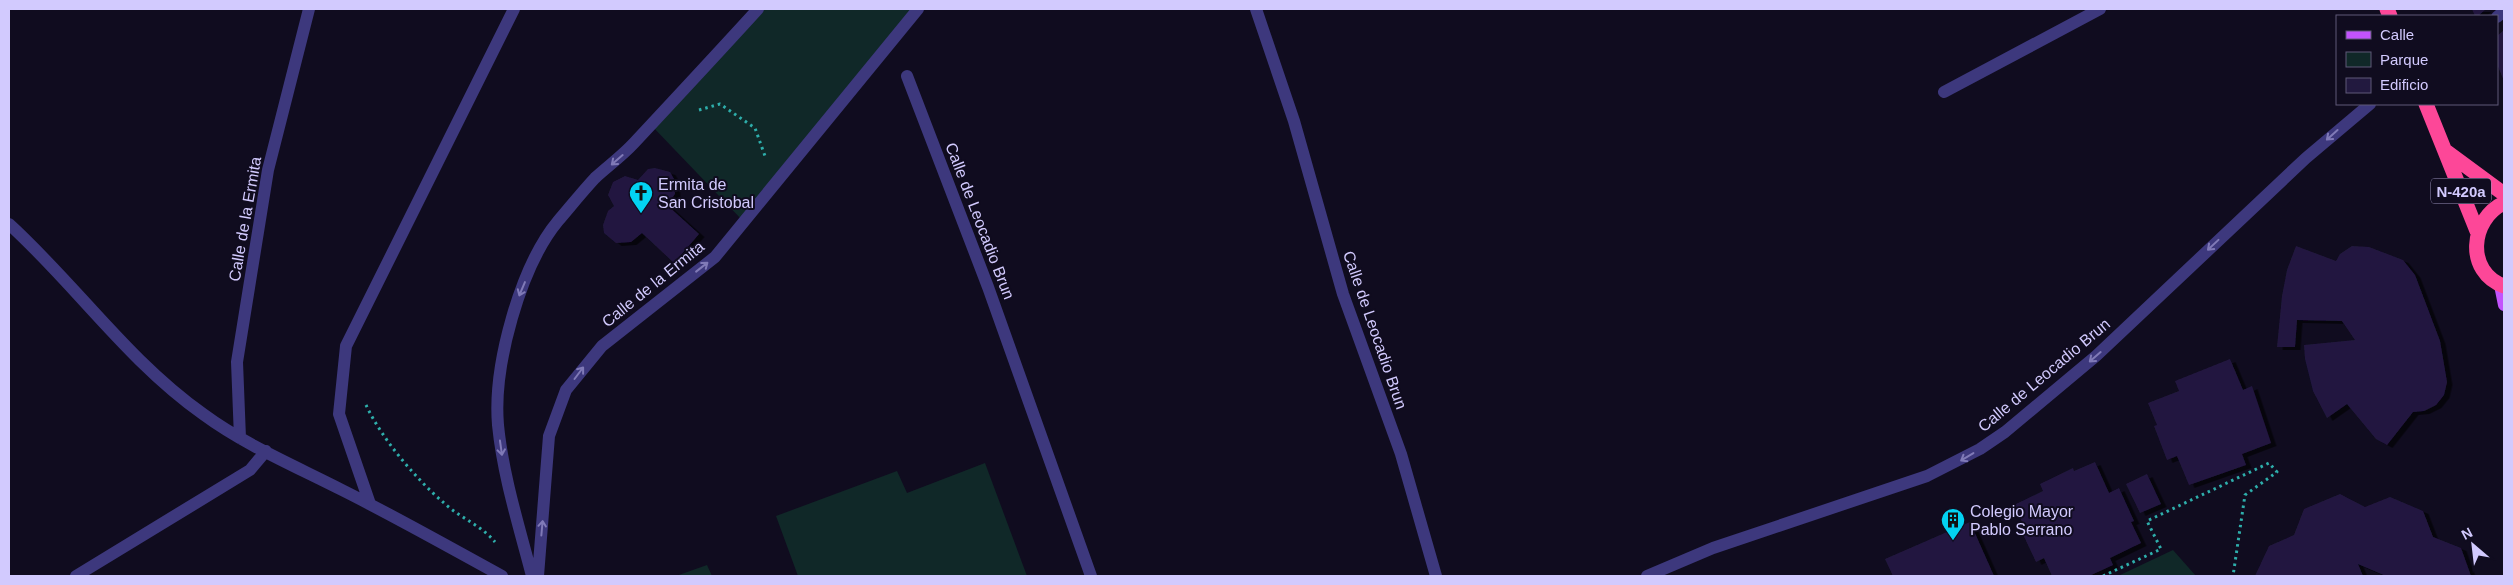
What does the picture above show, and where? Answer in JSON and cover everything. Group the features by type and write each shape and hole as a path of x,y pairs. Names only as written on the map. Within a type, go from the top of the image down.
{"highway":[{"name":"N-420a","path":"2426,105 2478,231"},
{"name":"N-420a","path":"2445,150 2475,175 2504,194"},
{"name":"N-420a","path":"2502,285 2488,275 2479,262 2476,247 2478,231 2483,220 2492,210 2504,203"}],"main road":[{"name":"N-420a","path":"2502,285 2504,305"}],"street":[{"name":"Calle de la Ermita","path":"240,438 237,362 268,170 309,9"},
{"path":"370,504 338,414 346,346 514,9"},
{"path":"532,576 504,467 498,424 497,392 501,361 515,304 531,268 556,223 596,178 628,150 758,9"},
{"name":"Calle de la Ermita","path":"538,576 549,436 566,390 602,346 715,257 918,9"},
{"name":"Calle de Leocadio Brun","path":"1256,9 1294,121 1343,294 1402,454 1436,576"},
{"path":"1944,92 2100,9"},
{"name":"Calle de Leocadio Brun","path":"907,76 988,287 1090,576"},
{"name":"Calle de Leocadio Brun","path":"1647,576 1713,548 1927,476 1980,449 2005,432 2096,356 2306,158 2369,105"},
{"path":"9,224 46,258 82,300 155,376 203,415 240,438 370,504 502,576"},
{"path":"76,576 250,470 266,451"}],"path":[{"path":"694,112 720,104 755,128 773,187"},
{"path":"364,399 371,416 408,467 445,505 469,519 497,545"},
{"path":"2103,576 2161,549 2147,522 2269,464 2277,472 2245,495 2233,576"}],"green space":[{"path":"758,9 918,9 744,222 651,125"},
{"path":"985,463 1027,576 798,576 776,516 897,471 907,493"},
{"path":"2173,550 2196,576 2118,576"},
{"path":"707,565 712,576 676,576"}],"building":[{"path":"2472,9 2486,9 2479,15 2475,15"},
{"path":"2504,30 2504,81 2498,66 2498,35"},
{"name":"Ermita de San Cristobal","path":"655,168 670,172 674,179 675,194 667,205 699,234 674,263 642,233 631,242 616,243 604,233 603,225 608,211 614,206 608,195 613,182 625,176 638,180 648,169"},
{"path":"2296,246 2336,261 2340,254 2352,246 2369,247 2403,260 2415,275 2440,341 2447,382 2444,395 2436,405 2424,411 2413,412 2387,445 2376,439 2347,404 2327,418 2313,391 2305,359 2304,345 2355,340 2342,321 2297,320 2295,347 2277,347 2282,296 2287,270"},
{"path":"2230,359 2243,390 2252,386 2271,443 2242,454 2246,465 2189,485 2177,456 2167,460 2154,426 2157,425 2148,403 2179,391 2175,381"},
{"path":"2095,462 2109,493 2119,488 2134,521 2131,522 2141,543 2110,558 2113,565 2089,576 2052,576 2044,558 2036,562 2020,528 2024,526 2014,505 2043,491 2040,484 2073,468 2074,471"},
{"path":"2147,474 2161,504 2140,513 2126,484"},
{"path":"2340,494 2365,507 2390,497 2423,511 2433,537 2461,548 2471,576 2386,576 2358,564 2363,576 2255,576 2269,546 2294,535 2304,509"},
{"name":"Colegio Mayor Pablo Serrano","path":"1970,522 1994,576 1893,576 1885,559"}],"place":[{"name":"Ermita de San Cristobal","path":"641,214"},
{"name":"Colegio Mayor Pablo Serrano","path":"1953,541"}]}
